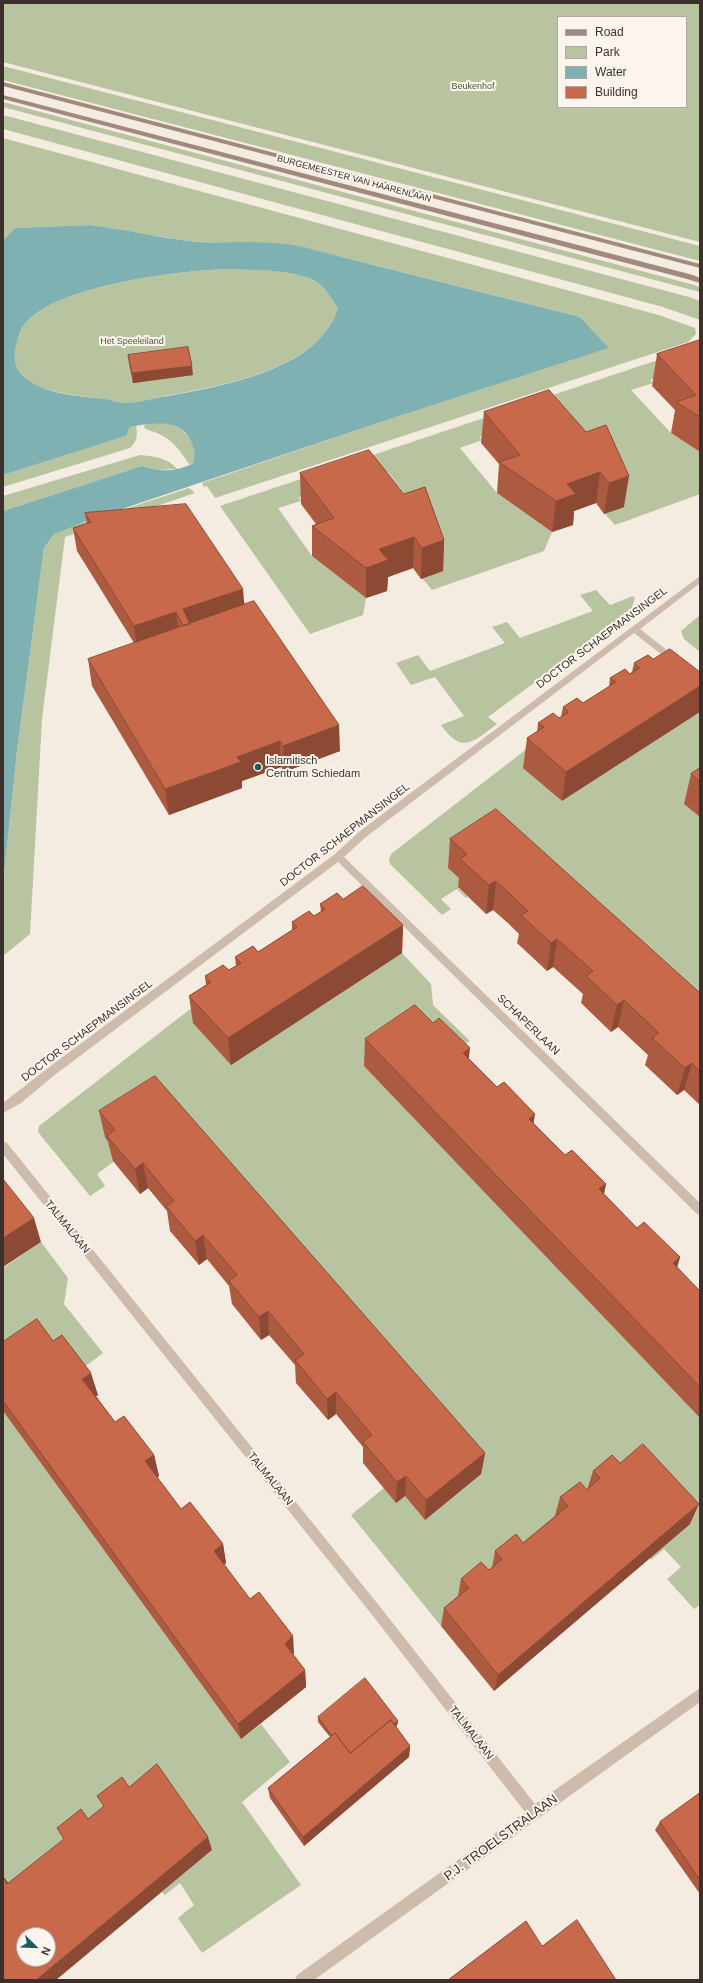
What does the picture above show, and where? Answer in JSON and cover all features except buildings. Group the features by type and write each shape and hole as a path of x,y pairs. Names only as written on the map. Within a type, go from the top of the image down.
{"main road":[{"name":"BURGEMEESTER VAN HAARENLAAN","path":"3,84 700,266"},
{"name":"BURGEMEESTER VAN HAARENLAAN","path":"3,96 700,281"}],"street":[{"name":"DOCTOR SCHAEPMANSINGEL","path":"3,1109 18,1100 48,1074 338,857 363,834 700,579"},
{"path":"635,629 682,667"},
{"name":"SCHAPERLAAN","path":"338,857 700,1210"},
{"name":"TALMALAAN","path":"3,1146 377,1612 502,1774 535,1814"},
{"name":"P.J. TROELSTRALAAN","path":"302,1980 700,1694"}],"green space":[{"name":"Beukenhof","path":"3,3 700,3 700,242 3,62"},
{"path":"3,66 700,246 700,261 3,80"},
{"path":"3,102 694,285 700,287 700,292 3,107"},
{"path":"3,115 689,297 700,301 700,320 663,307 3,129"},
{"path":"3,138 659,315 695,328 696,334 688,342 215,498 207,486 204,487 202,483 378,423 609,348 580,317 342,257 227,243 188,241 90,225 15,228 3,240"},
{"name":"Het Speeleiland","path":"226,269 285,272 307,277 324,287 338,309 327,330 316,343 296,357 279,366 221,385 140,402 119,403 56,392 39,386 26,379 17,367 15,362 15,352 20,331 23,326 38,312 61,300 88,290 149,277"},
{"path":"700,346 700,363 650,380 653,383 631,390 671,433 700,452 700,494 615,525 605,514 624,506 539,417 479,437 482,440 460,448 497,493 552,532 544,551 432,590 422,578 443,571 424,518 388,472 365,479 362,476 299,497 301,501 278,508 312,556 366,598 363,615 310,634 220,506"},
{"path":"162,423 177,427 186,434 193,444 196,456 190,465 176,446 166,438 145,429 144,425"},
{"path":"136,426 136,438 130,448 3,487 3,475 126,436 130,427"},
{"path":"140,455 165,460 174,465 177,469 155,470 142,466 3,511 3,496"},
{"path":"189,488 195,493 65,537 42,719 30,934 3,956 3,884 17,751 44,548 54,534 67,528"},
{"path":"596,590 610,605 633,596 635,598 632,607 634,609 488,717 497,724 474,740 462,743 455,740 441,725 464,716 435,677 411,685 396,663 418,655 430,671 505,643 492,627 507,622 520,638 593,611 580,595"},
{"path":"700,615 700,652 684,639 681,631"},
{"path":"700,712 700,1028 465,883 458,888 468,897 466,898 457,889 441,899 451,909 442,915 390,864 389,860 391,854 542,737 562,801"},
{"path":"402,953 431,984 433,1005 470,1041 448,1056 365,1066 700,1418 700,1605 694,1609 667,1579 681,1567 664,1549 651,1560 649,1558 466,1606 441,1626 351,1515 384,1488 396,1502 405,1496 425,1520 481,1474 121,1156 97,1174 105,1186 90,1196 38,1132 39,1126 220,986"},
{"path":"41,1242 68,1278 64,1304 103,1353 79,1371 3,1370 3,1268"},
{"path":"3,1411 241,1739 261,1724 290,1762 242,1802 301,1885 202,1953 178,1918 194,1905 180,1883 165,1895 162,1892 212,1850 3,1891"}],"water":[{"path":"90,225 189,241 257,242 298,246 580,317 609,348 378,423 92,519 54,534 44,548 17,751 3,884 3,511 142,466 161,470 173,470 186,467 192,464 195,455 189,437 183,430 167,424 148,424 130,427 126,436 3,475 3,240 15,228","holes":["226,269 261,270 297,274 317,282 329,294 338,309 327,330 316,343 296,357 279,366 260,374 220,386 139,402 122,403 48,390 26,379 17,367 15,362 15,352 20,331 23,326 38,312 61,300 88,290 149,277"]}],"place":[{"name":"Islamitisch Centrum Schiedam","path":"258,767"}]}
